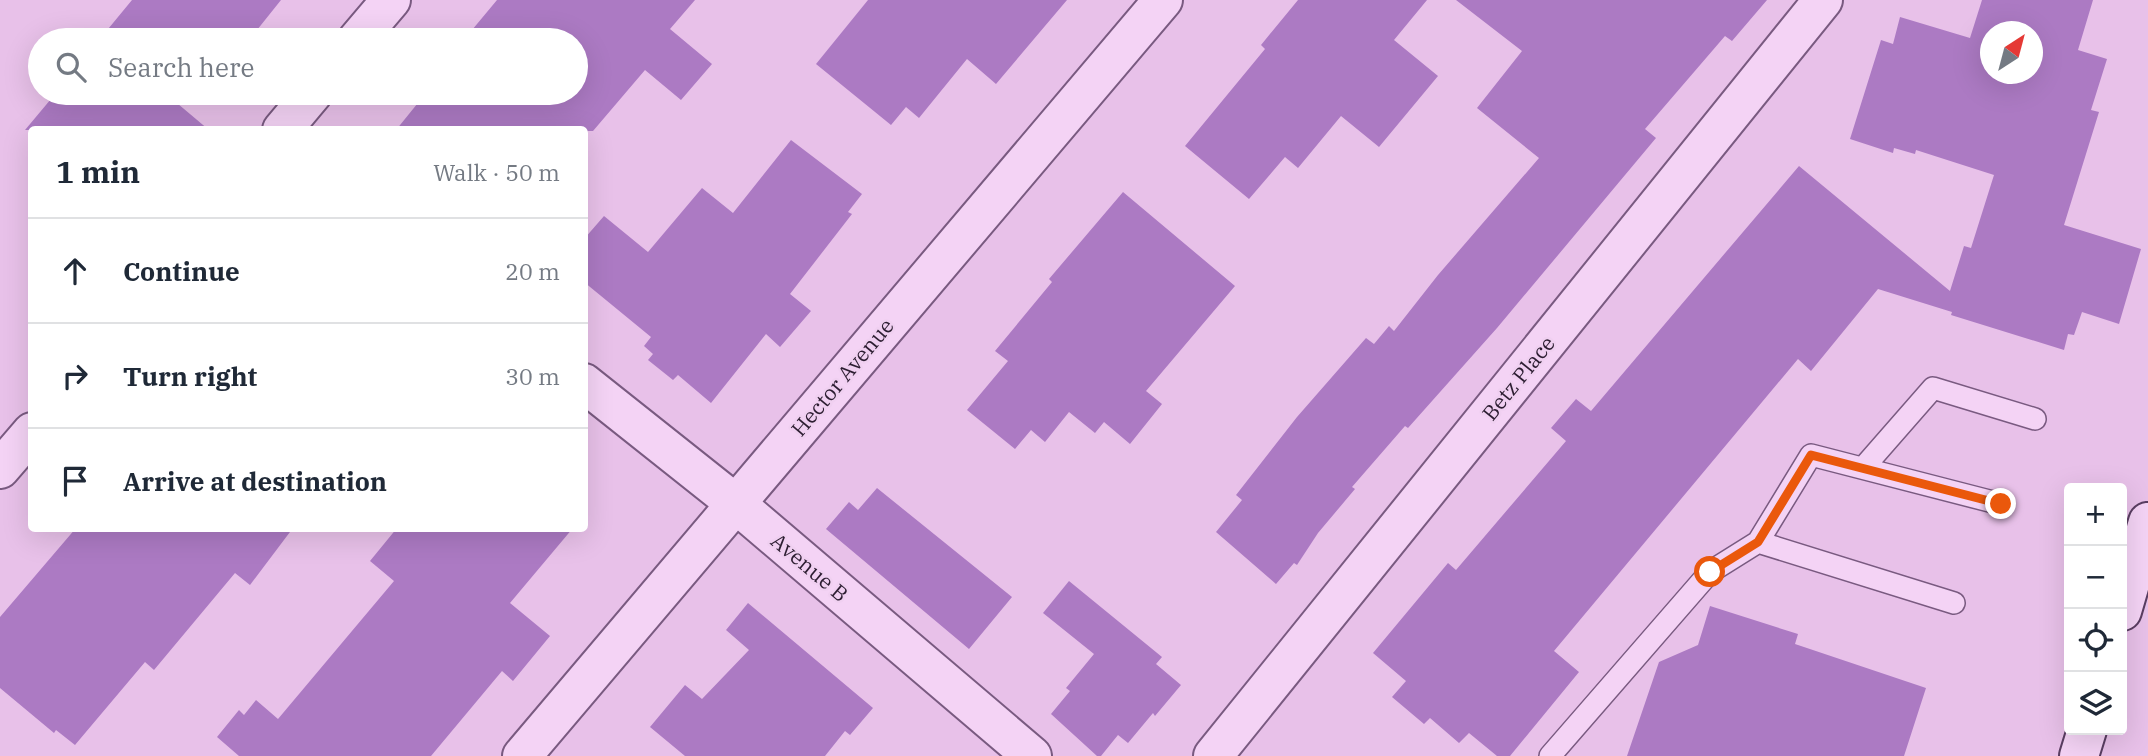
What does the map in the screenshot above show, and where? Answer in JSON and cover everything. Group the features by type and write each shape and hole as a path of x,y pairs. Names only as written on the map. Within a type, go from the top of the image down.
{"street":[{"path":"367,28 391,0"},
{"name":"Hector Avenue","path":"522,756 1163,0"},
{"name":"Betz Place","path":"1213,756 1824,0"},
{"path":"285,126 303,105"},
{"name":"Avenue B","path":"588,386 735,503 1032,756"},
{"path":"0,469 28,437"},
{"path":"2123,609 2148,522"},
{"path":"2079,756 2085,735"}],"lane":[{"path":"1863,468 1933,388 2035,419"},
{"path":"1550,756 1710,572 1758,542 1811,455 2001,504"},
{"path":"1758,542 1954,603"}],"building":[{"path":"132,0 281,0 259,28 109,28"},
{"path":"497,0 695,0 670,29 712,64 681,100 645,70 593,131 588,131 588,126 399,126 416,105 588,105 588,28 474,28"},
{"path":"868,0 1067,0 996,84 967,59 919,118 906,107 891,125 816,64"},
{"path":"1298,0 1427,0 1394,40 1438,76 1379,147 1341,116 1298,168 1285,157 1249,199 1185,146 1265,49 1261,45"},
{"path":"1456,0 1767,0 1732,41 1725,36 1645,129 1656,138 1497,328 1352,487 1355,489 1318,533 1297,565 1294,563 1276,584 1216,532 1242,500 1236,495 1297,417 1366,338 1374,344 1389,326 1394,331 1438,275 1539,158 1477,108 1522,51"},
{"path":"1982,0 2093,0 2078,50 2107,59 2091,110 2099,112 2064,225 2141,249 2119,324 2082,312 2074,335 2068,334 2064,350 1878,289 1811,371 1798,359 1554,651 1579,672 1510,756 1497,756 1469,733 1459,743 1430,718 1424,724 1392,697 1406,681 1373,653 1448,563 1456,570 1566,441 1551,428 1576,399 1591,411 1799,166 1950,291 1964,246 1971,248 1994,175 1916,150 1915,154 1894,148 1893,153 1850,139 1881,40 1893,44 1900,17 1970,38"},
{"path":"46,105 179,105 204,126 28,126"},
{"path":"791,140 862,194 848,212 852,214 790,294 811,311 780,347 766,334 711,403 678,375 673,380 648,360 653,354 644,346 651,337 588,285 588,234 604,216 648,252 702,188 733,213"},
{"path":"1123,192 1235,286 1146,391 1162,404 1130,444 1104,422 1095,433 1069,412 1045,442 1031,430 1015,449 967,410 1008,361 995,351 1052,282 1049,279"},
{"path":"877,488 1012,597 969,649 826,529 849,502 858,510"},
{"path":"73,532 290,532 250,585 235,573 154,670 145,662 75,745 56,730 54,733 0,688 0,617"},
{"path":"394,532 570,532 510,603 550,636 513,681 502,671 431,756 239,756 217,737 239,710 244,715 256,700 278,719 394,581 370,561"},
{"path":"1069,581 1162,657 1156,664 1181,685 1128,743 1118,735 1101,756 1097,756 1051,714 1070,691 1066,688 1094,654 1043,613"},
{"path":"748,603 873,708 850,735 845,731 825,756 685,756 650,727 685,685 702,699 749,650 726,630"},
{"path":"1710,606 1798,634 1795,644 1926,688 1904,756 1627,756 1659,662 1698,645"}],"route":[{"path":"1710,572 1758,542 1811,455 2001,504"}]}
